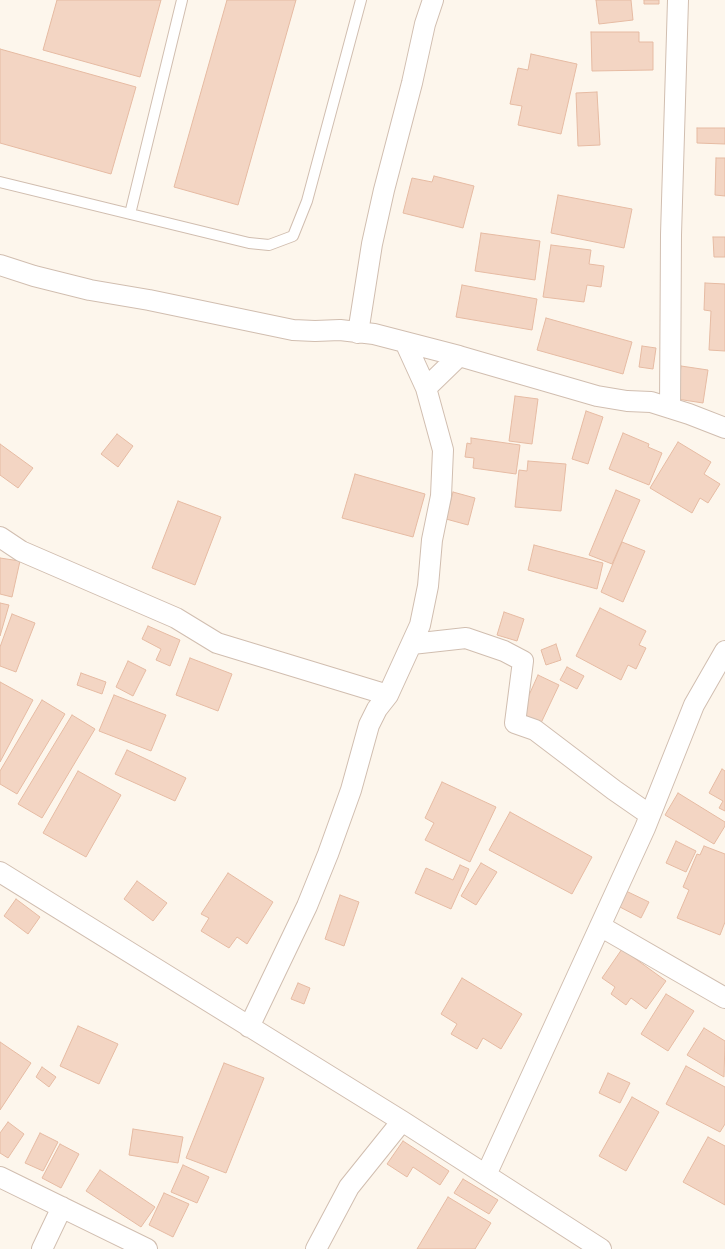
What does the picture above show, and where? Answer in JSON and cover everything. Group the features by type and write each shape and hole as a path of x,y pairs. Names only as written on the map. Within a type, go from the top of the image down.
{"street":[{"path":"358,332 372,244 384,190 412,84 425,24 433,0"},
{"path":"670,408 671,225 678,0"},
{"path":"0,265 90,290 149,300 293,330 315,332 340,330 405,342 597,396 651,402 725,428"},
{"path":"249,1027 307,906 351,790 369,725 377,709 388,695 420,625 428,586 432,540 442,496 443,450 426,388 405,342"},
{"path":"426,388 459,356"},
{"path":"0,537 21,551 176,618 217,643 388,695"},
{"path":"412,644 466,638 504,651 523,661 516,723 536,730 650,815"},
{"path":"486,1176 650,815 694,705 723,661"},
{"path":"0,872 402,1122 601,1249"},
{"path":"600,926 725,998"},
{"path":"316,1249 349,1187 402,1122"},
{"path":"0,1178 147,1249"},
{"path":"42,1249 62,1207"}],"lane":[{"path":"130,214 182,0"},
{"path":"0,182 249,243 269,245 293,236 307,201 361,0"}],"building":[{"path":"57,0 161,0 140,77 43,50"},
{"path":"227,0 296,0 238,205 174,187"},
{"path":"596,0 631,0 633,20 599,24"},
{"path":"644,0 659,0 659,4 644,4"},
{"path":"591,32 639,32 639,42 653,42 653,70 592,71"},
{"path":"0,49 136,87 111,174 0,143"},
{"path":"531,54 577,64 561,134 518,125 522,106 510,104 518,68 528,70"},
{"path":"597,92 600,145 578,146 576,93"},
{"path":"697,128 725,128 725,144 697,143"},
{"path":"716,158 725,158 725,196 715,195"},
{"path":"434,176 474,186 463,228 403,213 412,178 432,182"},
{"path":"558,195 632,209 624,248 551,233"},
{"path":"481,233 540,241 535,280 475,271"},
{"path":"713,237 725,237 725,257 714,257"},
{"path":"551,245 591,250 589,264 604,266 601,287 587,285 584,302 543,297"},
{"path":"705,283 725,284 725,351 709,350 711,311 704,310"},
{"path":"462,285 537,299 532,330 456,317"},
{"path":"546,318 632,342 623,374 537,350"},
{"path":"642,346 656,348 653,369 639,367"},
{"path":"681,366 708,370 703,403 677,399"},
{"path":"515,396 538,399 532,444 509,441"},
{"path":"586,411 603,417 588,464 572,459"},
{"path":"623,433 649,444 648,447 662,453 649,485 609,469"},
{"path":"117,434 133,446 118,467 101,454"},
{"path":"471,438 520,445 516,474 473,468 474,458 465,457 467,443 471,444"},
{"path":"678,442 711,462 704,474 720,484 708,503 700,498 692,513 650,488"},
{"path":"0,444 33,468 18,488 0,475"},
{"path":"528,461 566,464 561,511 515,507 519,470 527,471"},
{"path":"355,474 425,494 413,537 342,518"},
{"path":"616,490 640,500 612,564 589,555"},
{"path":"453,492 475,498 468,525 446,519"},
{"path":"178,501 221,517 195,585 152,568"},
{"path":"622,542 645,551 623,602 601,592"},
{"path":"534,545 603,563 597,589 528,570"},
{"path":"0,558 20,561 12,597 0,594"},
{"path":"0,603 9,605 0,636"},
{"path":"600,608 646,631 639,645 646,648 636,669 628,665 621,680 576,656"},
{"path":"504,612 524,619 517,641 497,635"},
{"path":"12,614 35,623 16,672 0,666 0,647"},
{"path":"148,626 180,640 170,666 156,660 161,649 142,639"},
{"path":"556,644 561,660 546,665 541,650"},
{"path":"190,658 232,674 218,711 176,695"},
{"path":"128,661 146,670 133,696 116,687"},
{"path":"567,667 584,676 577,689 560,680"},
{"path":"81,673 106,682 102,694 77,685"},
{"path":"538,675 559,685 541,723 521,713"},
{"path":"0,682 33,700 0,762"},
{"path":"114,695 166,715 151,751 99,731"},
{"path":"42,700 65,714 17,794 0,784 0,771"},
{"path":"72,715 95,729 42,818 18,804"},
{"path":"127,750 186,778 175,801 115,774"},
{"path":"722,769 725,771 725,811 719,808 723,801 709,793"},
{"path":"78,771 121,795 86,857 43,833"},
{"path":"442,782 496,807 470,862 425,840 434,823 425,818"},
{"path":"678,793 725,822 725,826 714,844 665,815"},
{"path":"510,812 592,857 572,894 489,850"},
{"path":"676,841 696,851 686,872 666,863"},
{"path":"704,846 725,854 725,922 720,935 677,918 689,890 683,887 697,854 700,855"},
{"path":"481,863 497,872 476,905 461,896"},
{"path":"460,865 469,869 451,909 415,893 426,868 453,880"},
{"path":"228,873 273,902 247,944 237,937 229,948 201,931 209,918 201,914"},
{"path":"137,881 167,903 153,921 124,899"},
{"path":"626,891 649,902 641,918 618,906"},
{"path":"340,895 359,902 344,946 325,939"},
{"path":"16,899 40,917 28,934 4,916"},
{"path":"622,949 666,981 646,1009 631,998 626,1005 611,994 615,987 602,978"},
{"path":"462,978 522,1014 501,1049 483,1038 477,1049 451,1034 457,1024 441,1014"},
{"path":"298,983 310,988 304,1004 291,999"},
{"path":"666,994 694,1011 668,1051 641,1034"},
{"path":"78,1026 118,1044 99,1084 60,1066"},
{"path":"704,1028 725,1041 724,1077 687,1055"},
{"path":"0,1042 31,1063 0,1110"},
{"path":"224,1063 264,1078 226,1173 186,1158"},
{"path":"686,1066 725,1087 725,1124 720,1132 666,1104"},
{"path":"42,1067 56,1077 49,1087 36,1077"},
{"path":"608,1073 630,1083 620,1103 599,1093"},
{"path":"632,1097 659,1112 626,1171 599,1156"},
{"path":"8,1122 24,1134 8,1158 0,1153 0,1133"},
{"path":"133,1129 183,1137 178,1163 129,1155"},
{"path":"40,1133 58,1142 43,1171 25,1163"},
{"path":"708,1137 725,1146 725,1205 683,1182"},
{"path":"403,1141 449,1171 440,1185 413,1167 407,1177 387,1164"},
{"path":"60,1144 79,1154 61,1188 42,1178"},
{"path":"183,1165 209,1177 197,1203 171,1192"},
{"path":"100,1170 155,1207 141,1227 86,1191"},
{"path":"463,1179 498,1200 489,1214 454,1193"},
{"path":"164,1193 189,1204 173,1237 149,1225"},
{"path":"448,1197 491,1223 475,1249 417,1249"}]}
